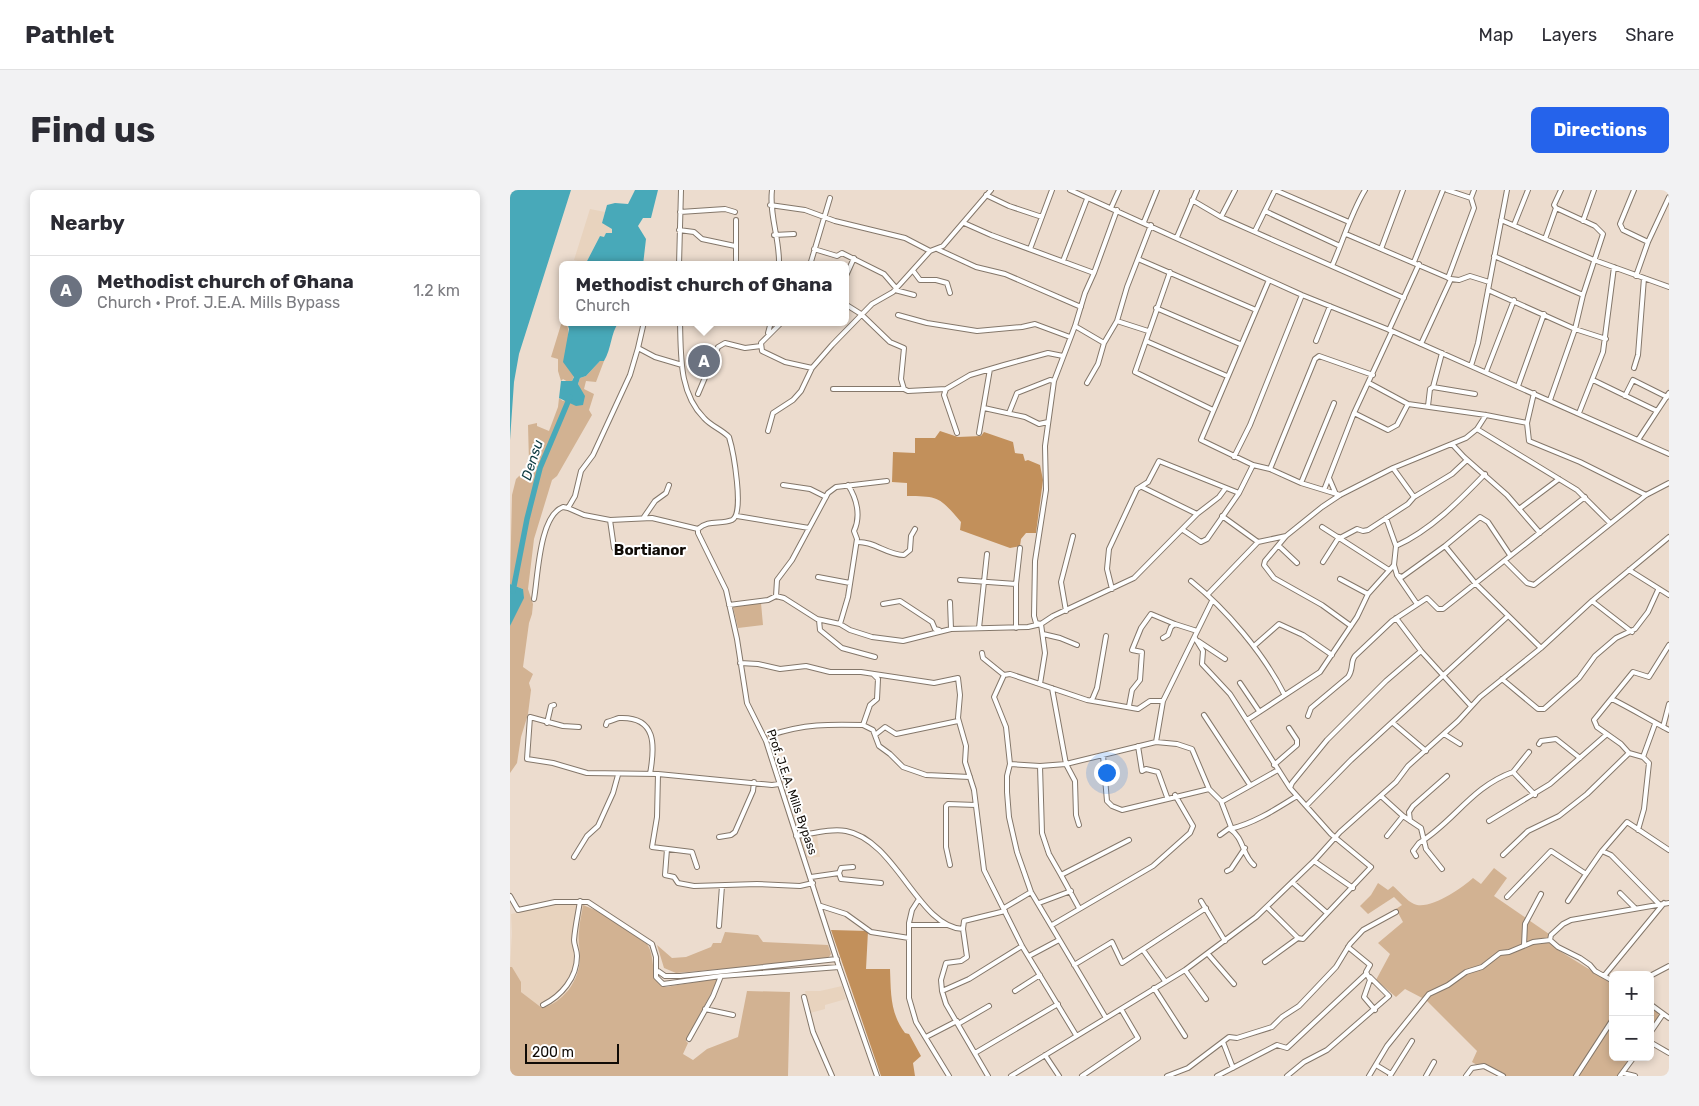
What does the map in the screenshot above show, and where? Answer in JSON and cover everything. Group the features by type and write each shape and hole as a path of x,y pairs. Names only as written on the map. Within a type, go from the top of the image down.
{"street":[{"path":"679,261 681,190"},
{"path":"772,190 770,205 774,235 780,250 779,261"},
{"path":"768,431 774,413 788,405 797,395 812,368 861,314 896,289 914,272 930,251 943,246 954,230 964,223 991,190"},
{"path":"1030,249 1052,190"},
{"path":"1070,190 1087,199 1151,225 1302,295 1391,330 1669,454"},
{"path":"1111,208 1119,190"},
{"path":"1144,222 1158,190"},
{"path":"1177,237 1197,190"},
{"path":"1221,216 1235,190"},
{"path":"1255,231 1275,190 1349,222"},
{"path":"1332,266 1346,234 1356,204 1364,191 1357,190"},
{"path":"1381,249 1403,190"},
{"path":"1414,262 1445,190 1471,198"},
{"path":"1421,344 1450,278 1474,208 1471,198 1474,190"},
{"path":"1471,366 1507,190"},
{"path":"1514,225 1528,190"},
{"path":"1544,239 1556,208 1554,205 1561,190"},
{"path":"1583,221 1594,190"},
{"path":"1634,190 1620,224 1623,230 1648,242"},
{"path":"986,195 1009,206 1042,217"},
{"path":"1636,276 1648,242 1669,197"},
{"path":"811,261 830,198"},
{"path":"1063,261 1087,199"},
{"path":"1192,200 1221,216 1404,298"},
{"path":"770,205 801,209 824,218 905,238 930,251"},
{"path":"1550,400 1575,329 1603,231 1556,208"},
{"path":"680,212 725,209 735,212"},
{"path":"1040,684 1045,654 1043,634 1040,624 1036,623 1034,616 1035,561 1046,490 1044,466 1051,390 1117,210"},
{"path":"1265,211 1340,246"},
{"path":"736,220 736,261"},
{"path":"1501,220 1636,276 1668,286 1669,280"},
{"path":"964,223 1094,274"},
{"path":"1087,383 1098,364 1104,343 1117,321 1127,287 1151,225"},
{"path":"679,230 694,232 702,238 735,246"},
{"path":"774,235 794,234"},
{"path":"1346,234 1450,278 1459,280 1470,276 1489,282"},
{"path":"935,248 944,250 976,266 1005,274 1081,307"},
{"path":"814,249 837,256 842,253 854,258 884,274 896,289 914,295"},
{"path":"1494,256 1584,295"},
{"path":"849,269 854,258"},
{"path":"1138,259 1256,310"},
{"path":"1324,490 1354,413 1373,376 1419,264"},
{"path":"1579,413 1593,380 1606,339 1614,267"},
{"path":"914,272 920,280 943,281 947,283 950,293"},
{"path":"1170,272 1135,372 1213,410"},
{"path":"1634,368 1638,355 1644,278"},
{"path":"1269,280 1240,344 1201,440 1252,465 1270,469 1301,483 1340,495"},
{"path":"1488,290 1514,300 1575,329 1606,339"},
{"path":"1234,456 1250,425 1302,295"},
{"path":"1486,372 1514,300"},
{"path":"849,306 861,314 890,342 904,348 901,379 904,389"},
{"path":"1316,341 1330,306"},
{"path":"1156,308 1240,344"},
{"path":"1518,386 1544,314"},
{"path":"898,315 927,323 977,331 1035,324 1070,338"},
{"path":"1117,321 1148,331"},
{"path":"568,508 575,496 581,471 593,455 630,375 643,326"},
{"path":"680,326 682,365 687,391 693,406 705,419 724,432 730,440 738,498 737,516"},
{"path":"768,335 770,326"},
{"path":"698,394 718,347 725,343 745,348 760,346 778,326"},
{"path":"1075,326 1104,343"},
{"path":"1146,341 1227,376"},
{"path":"760,346 766,354 780,360 812,368"},
{"path":"638,348 655,357 682,365"},
{"path":"1428,406 1430,389 1433,387 1442,353"},
{"path":"833,389 946,389 970,375 1037,355 1063,356"},
{"path":"1270,469 1315,359 1319,356 1373,376"},
{"path":"979,433 990,369"},
{"path":"1009,413 1016,394 1050,380 1054,381"},
{"path":"1593,380 1657,411"},
{"path":"1625,396 1634,380 1668,395 1638,440"},
{"path":"1369,383 1408,404 1527,423"},
{"path":"1433,387 1475,394"},
{"path":"946,389 944,395 957,433"},
{"path":"1534,393 1527,423 1529,441 1580,462 1646,495"},
{"path":"1301,483 1334,403"},
{"path":"1354,413 1388,430 1397,425 1408,404"},
{"path":"984,408 1009,413 1039,424 1048,422"},
{"path":"1350,626 1322,605 1274,578 1264,563 1286,536 1340,495 1393,468 1452,444 1477,429 1486,415"},
{"path":"1477,429 1585,497 1610,523"},
{"path":"1452,444 1467,460 1486,474 1540,533"},
{"path":"1323,562 1339,538 1357,529 1368,530 1414,497 1452,474 1467,460"},
{"path":"1112,589 1107,569 1109,549 1137,490 1148,482 1159,461 1239,493"},
{"path":"1183,530 1204,542 1239,493 1252,465"},
{"path":"1393,468 1414,497"},
{"path":"1396,546 1410,540 1454,506 1486,474"},
{"path":"1329,478 1335,492"},
{"path":"1519,509 1559,479"},
{"path":"776,596 777,580 792,560 796,549 832,489 848,485 887,481"},
{"path":"1505,561 1527,583 1534,585 1646,495 1669,483"},
{"path":"644,517 655,501 666,493 669,485"},
{"path":"783,485 810,489 826,497"},
{"path":"840,624 857,542 854,531 857,524 858,506 848,485"},
{"path":"1142,486 1197,514"},
{"path":"729,605 768,600 776,596 787,599 819,620 840,624 850,630 903,641 939,630 1016,628 1040,624 1134,578 1197,514 1219,497 1225,489"},
{"path":"1308,716 1311,708 1348,677 1352,670 1352,660 1358,652 1396,618 1429,598 1441,610 1585,497"},
{"path":"534,599 546,527 560,507 568,508 584,515 610,520 644,517 688,525 698,529 706,524 730,521 737,516 809,528"},
{"path":"1222,516 1258,542"},
{"path":"1397,575 1402,576 1445,546 1480,517 1488,522 1510,555"},
{"path":"1386,518 1396,546 1394,565 1397,575 1417,604"},
{"path":"610,520 614,548 622,554"},
{"path":"1322,527 1389,570"},
{"name":"Prof. J.E.A. Mills Bypass","path":"698,529 703,545 726,590 746,703 766,742 839,967 877,1076"},
{"path":"857,542 871,544 888,552 904,555 910,550 910,536 915,529"},
{"path":"1066,610 1061,582 1073,536"},
{"path":"1208,594 1258,542 1286,536"},
{"path":"1011,1076 1018,1074 1076,1035 1185,970 1267,907 1335,838 1396,782 1406,767 1426,751 1471,706 1669,537"},
{"path":"1279,546 1297,563"},
{"path":"1445,546 1475,583 1541,648"},
{"path":"1016,628 1016,584 1020,548"},
{"path":"979,628 986,582 987,554"},
{"path":"1247,720 1284,694 1316,676 1332,655 1368,594 1394,565"},
{"path":"1629,570 1658,590 1669,595"},
{"path":"818,577 850,583"},
{"path":"1340,579 1368,594"},
{"path":"960,580 1016,584"},
{"path":"1191,581 1208,594 1212,601 1254,646 1271,668 1284,694"},
{"path":"1502,679 1542,711 1579,678 1595,656 1616,638 1632,632 1648,612 1658,590"},
{"path":"883,604 900,601 932,622 935,629 939,630"},
{"path":"1156,742 1163,701 1212,601"},
{"path":"1592,601 1632,632"},
{"path":"950,602 950,629"},
{"path":"1129,706 1132,690 1140,680 1141,671 1142,652 1132,650 1140,628 1151,614 1175,624 1197,630"},
{"path":"1307,805 1351,760 1508,616"},
{"path":"1396,618 1421,651 1471,706"},
{"path":"819,620 820,630 839,646 875,657"},
{"path":"1163,638 1168,635 1171,627 1175,624"},
{"path":"1254,646 1279,624 1304,635 1332,655"},
{"path":"1043,634 1060,638 1076,645"},
{"path":"1092,700 1097,688 1106,636"},
{"path":"1195,638 1225,659"},
{"path":"1195,638 1203,651 1202,664 1230,694 1290,788 1335,838 1370,865 1369,871 1303,938 1298,938 1265,962"},
{"path":"1638,830 1644,809 1648,763 1643,757 1629,753 1621,744 1606,735 1597,727 1594,720 1633,672 1649,677 1669,645"},
{"path":"1290,788 1299,773 1316,756 1327,740 1386,680 1421,651"},
{"path":"982,653 984,658 1004,675 1010,674 1106,704 1129,706 1138,709 1150,701 1163,701"},
{"path":"740,664 758,664 780,669 806,666 830,672 861,672 934,683 958,678 958,721 966,746 965,762 976,805 981,859 1022,946 1076,1035"},
{"path":"863,725 870,705 878,700 878,679 873,674"},
{"path":"1004,675 994,697 999,712 1004,719 1010,764 1007,776 1009,817 1014,841 1032,892 1106,1018"},
{"path":"1240,683 1259,710"},
{"path":"1052,688 1066,764 1075,781 1076,816 1079,826"},
{"path":"1612,699 1669,730"},
{"path":"547,722 551,706 554,704"},
{"path":"1663,727 1669,704"},
{"path":"1204,715 1250,785"},
{"path":"579,727 530,718 526,759 553,763 582,772 618,775 658,774 772,785 779,784"},
{"path":"606,726 607,722 616,718 634,719 644,723 650,730 652,739 653,759 650,774"},
{"path":"875,735 884,726 896,734 958,721"},
{"path":"771,735 823,723 863,725 873,730 879,746 884,752 890,754 903,768 914,772 970,777"},
{"path":"1393,723 1426,751"},
{"path":"1643,757 1655,724"},
{"path":"1274,765 1297,745 1297,740 1289,728"},
{"path":"1444,734 1460,744"},
{"path":"1489,821 1535,795 1606,735"},
{"path":"1539,744 1541,741 1556,738 1580,758"},
{"path":"1010,764 1040,766 1066,764 1156,742 1192,749 1209,788 1221,801 1230,829 1239,836 1247,858 1254,865"},
{"path":"1138,746 1142,771 1146,769 1158,772 1167,797"},
{"path":"1416,856 1413,851 1478,790 1514,772 1529,752"},
{"path":"1503,855 1528,831 1559,816 1587,794 1629,753"},
{"path":"1103,755 1107,801 1112,806 1122,810 1167,797 1209,788"},
{"path":"1040,766 1042,833 1049,854 1071,890 1079,908"},
{"path":"1221,801 1278,770"},
{"path":"1514,772 1535,795"},
{"path":"658,774 657,817 652,847 692,852 697,867"},
{"path":"574,857 587,836 598,826 613,793 618,775"},
{"path":"1410,821 1409,812 1413,806 1447,776"},
{"path":"719,837 731,835 735,832 753,791 754,782"},
{"path":"1052,925 1153,866 1192,831 1193,826 1175,795"},
{"path":"1220,835 1230,829 1245,825 1264,816 1298,796"},
{"path":"1381,796 1403,816 1421,828 1426,849 1442,869"},
{"path":"950,866 946,847 946,806 948,804 976,805"},
{"path":"1387,836 1403,816"},
{"path":"1568,901 1602,851 1626,822 1668,849 1669,844"},
{"path":"796,836 839,830 856,834 875,846 886,857 927,909 954,929 963,929"},
{"path":"1329,846 1331,834"},
{"path":"1061,875 1130,840"},
{"path":"1227,870 1231,869 1244,848"},
{"path":"668,849 665,875 674,877 678,883 722,886 758,884 800,886 813,883"},
{"path":"1507,897 1551,851 1586,874"},
{"path":"1602,851 1611,855 1659,904"},
{"path":"1314,861 1352,888"},
{"path":"853,867 840,868 841,879 882,884"},
{"path":"811,877 839,873"},
{"path":"1292,882 1327,913"},
{"path":"719,926 722,886"},
{"path":"1039,903 1071,890"},
{"path":"988,1076 946,1004 941,980 946,963 961,961 967,956 963,929 966,920 1004,910 1032,892"},
{"path":"1524,945 1525,924 1541,894"},
{"path":"1620,894 1635,908"},
{"path":"510,896 518,910 554,902 580,901 593,904 652,944 655,950 658,971 656,977 660,983 680,978 751,972"},
{"path":"919,899 912,910 909,926 908,998 916,1022 949,1076"},
{"path":"543,1005 557,998 566,989 573,972 577,957 574,941 580,901"},
{"path":"1201,901 1225,941"},
{"path":"1550,940 1555,930 1568,921 1667,903"},
{"path":"1604,976 1667,903"},
{"path":"820,906 846,914 871,932 909,938"},
{"path":"1267,907 1298,938"},
{"path":"1074,965 1112,942 1122,963 1206,908"},
{"path":"1167,1076 1188,1068 1224,1042 1228,1037 1237,1038 1272,1027 1306,998 1336,967 1348,947 1363,930 1396,912"},
{"path":"909,926 948,925"},
{"path":"1029,956 1059,940"},
{"path":"1369,1076 1387,1046 1429,994 1448,985 1466,972 1482,967 1500,953 1516,950 1524,945 1550,940"},
{"path":"1550,940 1609,979"},
{"path":"942,991 969,979 1022,946"},
{"path":"1348,947 1370,965 1364,999 1375,1010"},
{"path":"1143,950 1165,981"},
{"path":"1208,954 1234,984"},
{"path":"658,971 665,976 680,978 721,976 837,959"},
{"path":"817,963 818,969"},
{"path":"768,970 839,967"},
{"path":"1654,974 1668,968"},
{"path":"1185,970 1206,999"},
{"path":"1016,990 1040,975"},
{"path":"689,1039 721,976"},
{"path":"1287,1076 1304,1062 1327,1050 1389,996 1368,976"},
{"path":"1217,1076 1277,1045 1287,1048 1368,976"},
{"path":"1154,988 1185,1036"},
{"path":"804,997 813,1032 832,1076"},
{"path":"975,1053 1058,1004"},
{"path":"926,1037 958,1023 989,1006"},
{"path":"1654,1007 1669,1018"},
{"path":"705,1009 733,1014"},
{"path":"1082,1076 1138,1038 1121,1009"},
{"path":"1654,1027 1663,1014"},
{"path":"1576,1076 1609,1025"},
{"path":"1376,1066 1390,1075 1412,1041"},
{"path":"1224,1042 1233,1068"},
{"path":"1654,1044 1669,1053"},
{"path":"1045,1055 1059,1076"},
{"path":"1631,1061 1621,1074 1636,1076"},
{"path":"1426,1076 1434,1062"},
{"path":"1466,1076 1472,1068 1484,1066 1503,1076"}],"shaded area":[{"path":"590,209 605,212 602,223 613,229 612,234 604,238 600,236 587,261 574,260"},
{"path":"561,326 568,326 574,376 572,381 568,382 563,379 561,381 558,371 558,359 551,357"},
{"path":"600,361 604,361 596,382 586,381 584,389 594,394 589,410 592,415 557,476 552,480 534,539 528,589 533,604 523,667 533,674 529,683 531,690 528,714 521,737 517,763 510,773 510,626 523,589 510,584 512,495 516,479 525,470 529,462 528,425 537,423 537,426 549,431 558,407 559,398 563,401 581,391 578,384 580,378 586,376"},
{"path":"940,431 958,437 981,436 984,432 1013,442 1015,453 1023,454 1025,461 1028,460 1040,465 1043,480 1036,533 1026,533 1021,539 1020,546 1010,548 960,530 961,522 943,503 933,498 907,496 907,483 892,482 893,452 915,453 915,438 935,438"},
{"path":"761,603 763,625 738,628 733,607"},
{"path":"817,835 820,857 807,858 800,838"},
{"path":"1494,868 1507,878 1494,896 1549,934 1549,942 1558,950 1609,982 1609,1061 1628,1061 1617,1076 1505,1076 1484,1064 1477,1065 1472,1062 1477,1051 1426,1000 1405,989 1396,997 1376,980 1390,954 1378,943 1403,922 1396,909 1402,905 1394,897 1368,914 1360,906 1371,895 1378,883 1388,890 1393,886 1411,903 1420,905 1445,897 1473,878 1481,884"},
{"path":"555,904 583,905 579,931 580,961 566,994 551,1006 542,1008 521,992 512,967 510,967 511,914"},
{"path":"583,905 600,912 647,944 652,956 655,974 660,984 666,987 719,978 686,1041 688,1043 683,1054 693,1060 707,1049 738,1037 747,991 790,992 788,1076 510,1076 510,967 512,967 521,982 521,992 542,1008 563,996 573,983 579,967 579,929"},
{"path":"831,930 868,931 866,969 890,969 892,1002 896,1018 905,1033 909,1034 921,1056 913,1063 915,1076 881,1076"},
{"path":"725,932 758,935 763,942 828,945 831,954 827,960 676,973 664,968 657,945 672,958 686,957 711,947 713,943 721,943"},
{"path":"842,986 846,999 825,1005 825,1009 810,1013 805,991 820,991"},
{"path":"1654,1010 1658,1012 1659,1016 1654,1023"}],"water":[{"path":"510,190 571,190 519,354 514,382 510,440"},
{"path":"635,190 658,190 651,218 643,218 638,226 646,239 643,261 587,261 600,236 604,237 606,233 612,233 612,229 602,223 607,205 615,203 628,204"},
{"path":"568,326 617,326 604,361 600,361 586,376 580,378 578,384 585,396 583,405 576,406 559,398 561,381 572,381 574,377 563,362"},
{"path":"510,584 523,589 524,598 510,626"}],"waterway":[{"name":"Densu","path":"513,591 527,519 540,468 570,397"}],"place":[{"name":"Methodist church of Ghana","path":"704,361"}],"district":[{"name":"Bortianor","path":"650,550"}]}
